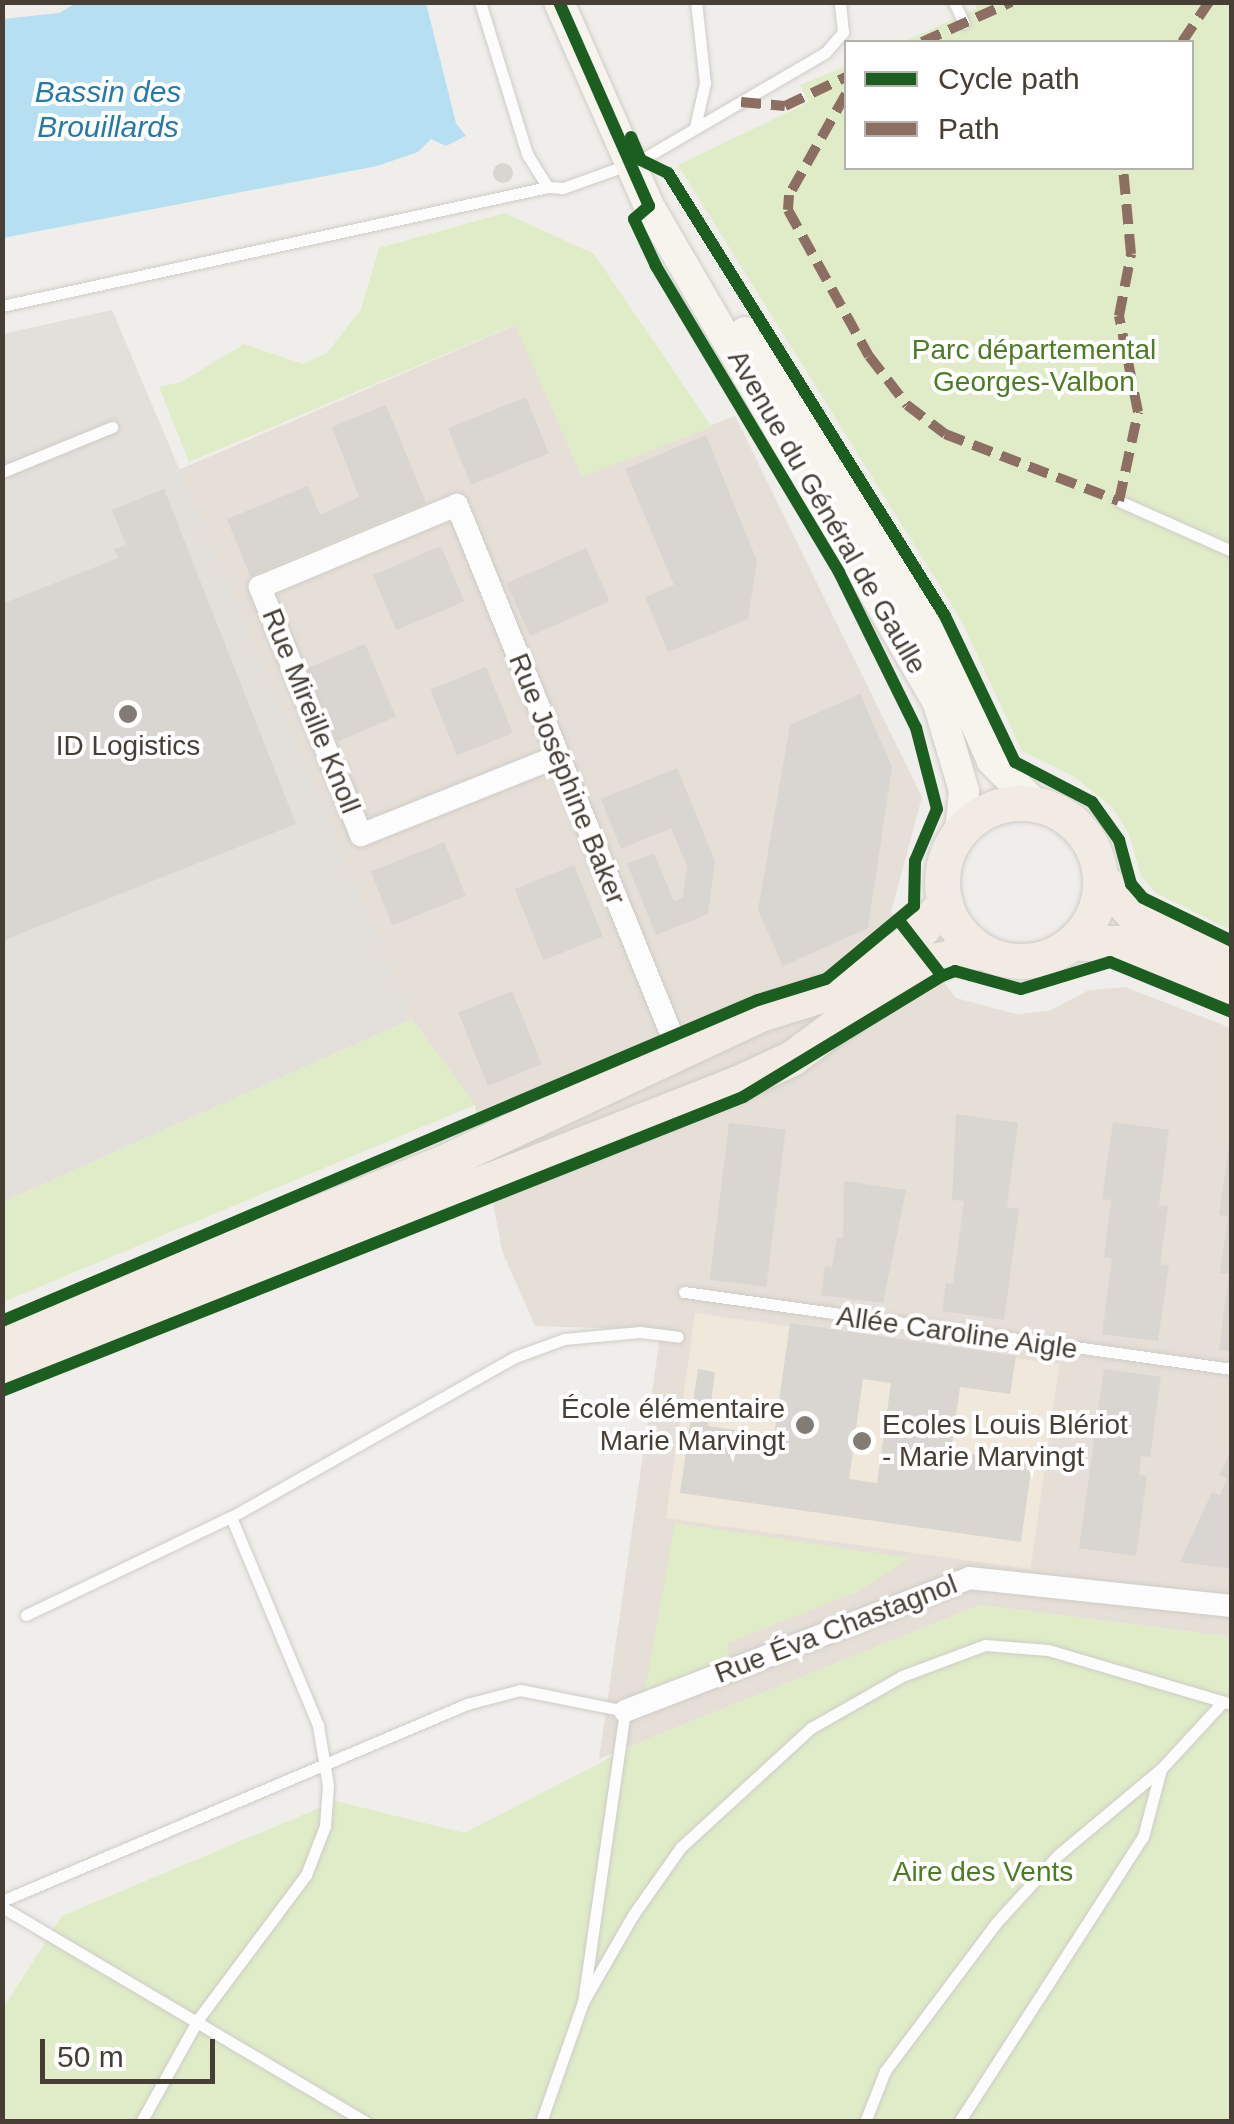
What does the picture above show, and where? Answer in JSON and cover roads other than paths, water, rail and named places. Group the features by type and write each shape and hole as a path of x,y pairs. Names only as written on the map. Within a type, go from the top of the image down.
{"main road":[{"path":"560,2 635,163"},
{"path":"576,2 635,163"},
{"name":"Avenue du Général de Gaulle","path":"635,163 649,206 938,704 964,791 960,832"},
{"name":"Avenue du Général de Gaulle","path":"635,163 946,657 992,761 1035,804"},
{"path":"982,950 965,938 945,902 943,872 960,832 982,814 1035,804 1064,816 1087,838 1100,877 1134,915 1232,957"},
{"path":"2,1372 738,1083 792,1058 918,964 982,950 1038,960 1072,943 1094,914 1100,877"},
{"path":"2,1339 444,1162 678,1053 860,978 913,939 945,902"},
{"path":"1072,943 1120,944 1232,991"}],"street":[{"name":"Rue Joséphine Baker","path":"260,587 457,505 678,1053"},
{"name":"Rue Mireille Knoll","path":"260,587 362,835 556,757"},
{"name":"Rue Éva Chastagnol","path":"625,1711 970,1578 1232,1606"}],"lane":[{"path":"480,2 528,154 548,187"},
{"path":"695,127 705,82 696,2"},
{"path":"2,306 548,187 581,186 635,163 838,42 845,22 840,2"},
{"path":"954,2 964,23"},
{"path":"2,472 112,427"},
{"path":"1118,501 1232,551"},
{"name":"Allée Caroline Aigle","path":"684,1292 1232,1369"},
{"path":"26,1615 231,1517 515,1357 564,1339 640,1332 678,1337"},
{"path":"141,2122 198,2018 306,1875 325,1826 325,1766 318,1725 231,1517"},
{"path":"583,2002 681,1847 812,1728 902,1676 986,1645 1048,1650 1136,1672 1226,1704 1161,1769 1058,1855 996,1922 886,2071 865,2122"},
{"path":"2,1904 467,1704 520,1690 625,1711 583,2002 541,2122"},
{"path":"959,2122 1143,1836 1161,1769"},
{"path":"2,1904 366,2122"}],"water":[{"name":"Bassin des Brouillards","path":"76,3 426,3 456,123 466,136 446,146 431,139 418,152 377,166 3,238 3,19 59,13"}],"place":[{"name":"ID Logistics","path":"128,714"},
{"name":"École élémentaire Marie Marvingt","path":"805,1425"},
{"name":"Ecoles Louis Blériot - Marie Marvingt","path":"862,1441"}],"park label":[{"name":"Parc départemental Georges-Valbon","path":"1034,366"},
{"name":"Aire des Vents","path":"983,1872"}]}
